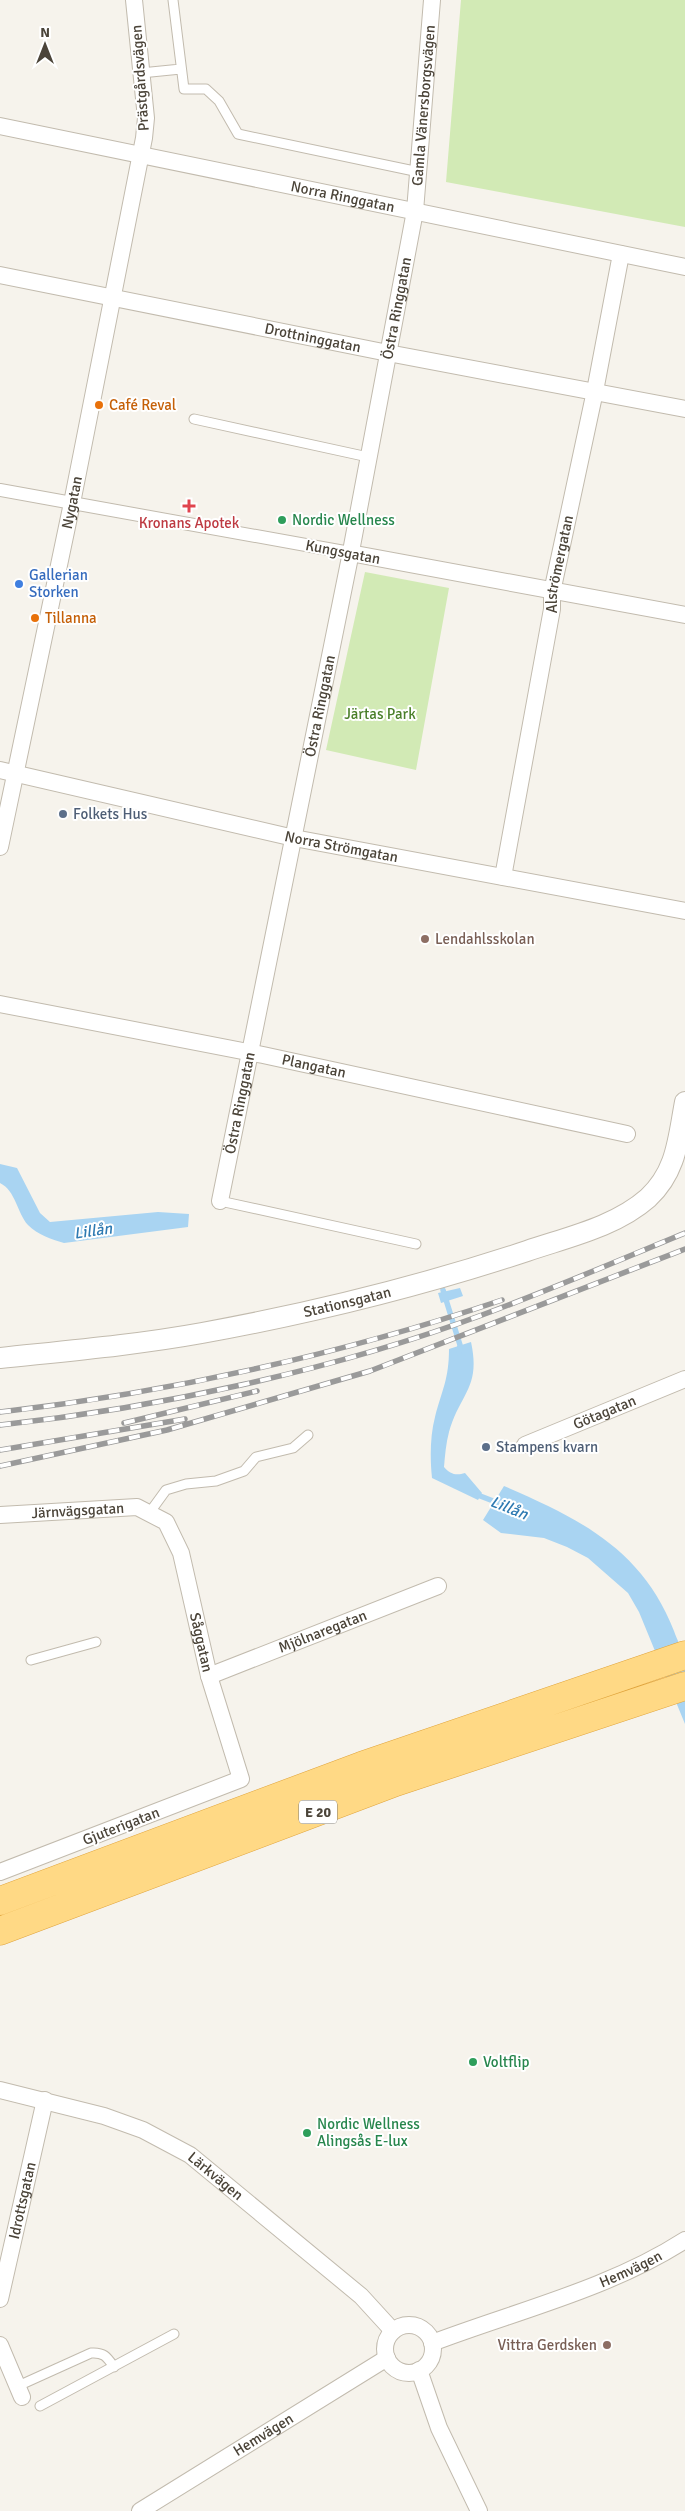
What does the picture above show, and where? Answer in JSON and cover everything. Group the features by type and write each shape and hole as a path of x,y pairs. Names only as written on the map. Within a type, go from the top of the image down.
{"highway":[{"name":"E 20","path":"0,1901 361,1766 685,1656"},
{"name":"E 20","path":"0,1931 396,1782 685,1686"}],"street":[{"name":"Prästgårdsvägen","path":"134,0 146,118 141,155"},
{"name":"Gamla Vänersborgsvägen","path":"415,211 432,0"},
{"name":"Norra Ringgatan","path":"0,126 685,267"},
{"name":"Nygatan","path":"0,847 7,771 72,502 141,155"},
{"name":"Östra Ringgatan","path":"220,1201 294,838 415,211"},
{"name":"Alströmergatan","path":"503,877 552,609 552,592 595,391 621,254"},
{"name":"Drottninggatan","path":"0,275 388,353 685,409"},
{"name":"Kungsgatan","path":"0,490 685,615"},
{"name":"Norra Strömgatan","path":"7,771 294,838 685,911"},
{"name":"Plangatan","path":"0,1004 250,1053 627,1134"},
{"name":"Stationsgatan","path":"0,1358 200,1333 360,1300 469,1270 606,1224 634,1209 660,1185 669,1173 677,1147 685,1102"},
{"name":"Götagatan","path":"525,1445 685,1380"},
{"name":"Järnvägsgatan","path":"0,1515 119,1507 137,1507 151,1513"},
{"name":"Såggatan","path":"151,1513 166,1522 180,1553 209,1676 241,1779"},
{"name":"Mjölnaregatan","path":"209,1676 438,1586"},
{"name":"Gjuterigatan","path":"0,1872 241,1779"},
{"name":"Lärkvägen","path":"0,2090 104,2116 143,2130 190,2155 361,2296 392,2331"},
{"name":"Idrottsgatan","path":"0,2299 46,2100"},
{"name":"Hemvägen","path":"432,2343 647,2263 685,2240"},
{"path":"402,2326 418,2327 427,2333 432,2343 432,2356 429,2362 419,2370 408,2372 398,2370 387,2358 386,2344 392,2331 402,2326"},
{"path":"0,2345 20,2392"},
{"name":"Hemvägen","path":"140,2511 387,2358"},
{"path":"419,2370 439,2428 473,2509"}],"lane":[{"path":"173,0 184,89 206,89 220,101 238,134 419,172"},
{"path":"141,73 181,69"},
{"path":"194,419 368,456"},
{"path":"220,1201 416,1244"},
{"path":"151,1513 166,1490 186,1484 216,1481 244,1471 256,1458 293,1448 308,1435"},
{"path":"31,1660 96,1642"},
{"path":"40,2406 174,2334"},
{"path":"20,2392 91,2353 100,2352 106,2355 114,2367"}],"green space":[{"path":"461,0 685,0 685,227 446,182"},
{"name":"Järtas Park","path":"365,572 449,588 416,770 326,750"}],"water":[{"path":"0,1164 17,1168 40,1213 50,1222 158,1212 189,1214 188,1227 64,1243 54,1240 36,1231 24,1220 10,1191 0,1183"},
{"path":"460,1288 463,1296 441,1303 438,1293"},
{"path":"471,1342 473,1370 471,1380 449,1432 444,1467 453,1474 465,1473 482,1493 478,1500 432,1478 431,1463 432,1432 446,1377 449,1349"},
{"path":"504,1486 558,1511 606,1540 645,1578 661,1603 685,1659 685,1724 639,1612 628,1593 588,1558 567,1547 544,1538 501,1533 483,1520"}],"waterway":[{"name":"Lillån","path":"443,1290 460,1345 459,1353"},
{"name":"Lillån","path":"475,1494 501,1504"}],"railway":[{"path":"0,1425 60,1418 182,1397 244,1384 366,1353 482,1315 685,1233"},
{"path":"0,1466 167,1430 370,1371 685,1249"},
{"path":"0,1412 127,1394 254,1369 380,1338 502,1300"},
{"path":"124,1423 257,1391"},
{"path":"0,1450 185,1419"}],"place":[{"name":"Café Reval","path":"99,405"},
{"name":"Kronans Apotek","path":"189,506"},
{"name":"Nordic Wellness","path":"282,520"},
{"name":"Gallerian Storken","path":"19,584"},
{"name":"Tillanna","path":"35,618"},
{"name":"Folkets Hus","path":"63,814"},
{"name":"Lendahlsskolan","path":"425,939"},
{"name":"Stampens kvarn","path":"486,1447"},
{"name":"Voltflip","path":"473,2062"},
{"name":"Nordic Wellness Alingsås E-lux","path":"307,2133"},
{"name":"Vittra Gerdsken","path":"607,2345"}]}
